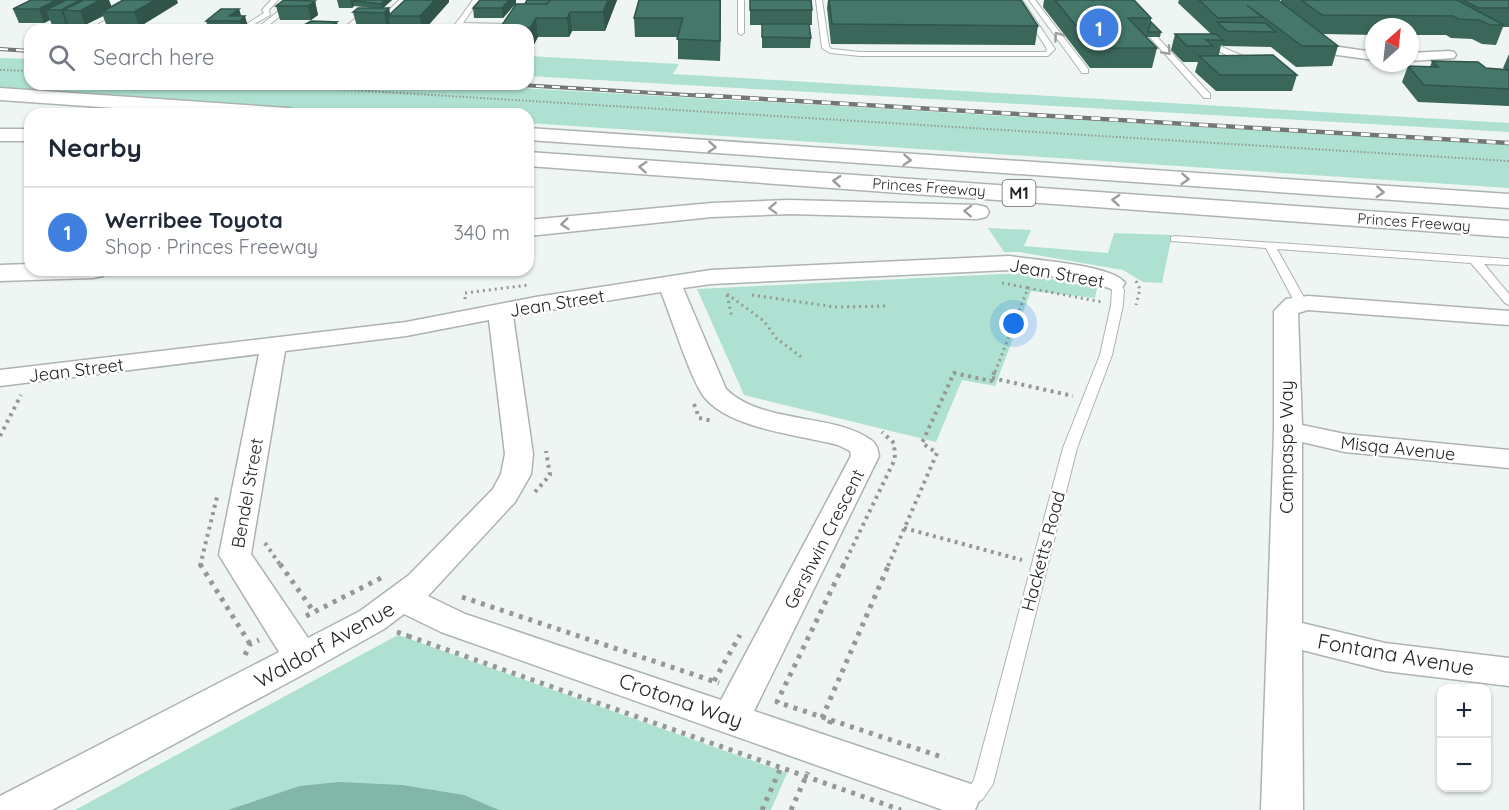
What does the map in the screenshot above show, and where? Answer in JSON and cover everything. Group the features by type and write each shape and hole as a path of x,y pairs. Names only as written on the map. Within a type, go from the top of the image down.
{"highway":[{"path":"0,95 196,108"},
{"path":"0,109 24,110"},
{"name":"Princes Freeway","path":"534,134 1509,201"},
{"path":"0,135 24,135"},
{"name":"Princes Freeway","path":"534,159 1509,230"},
{"path":"534,227 712,210 789,207 1509,230"},
{"path":"0,273 24,272"}],"street":[{"path":"1259,0 1328,50 1365,55"},
{"path":"1419,57 1449,55"},
{"name":"Jean Street","path":"6,385 406,329 500,311 711,277 1009,263 1100,277 1116,294"},
{"name":"Gershwin Crescent","path":"669,283 714,392 725,405 849,439 864,450 863,465 738,705"},
{"path":"1301,303 1509,318"},
{"name":"Campaspe Way","path":"1282,810 1287,431 1286,311 1289,307 1301,303"},
{"name":"Waldorf Avenue","path":"13,810 372,620 412,591 504,495 516,474 519,454 500,311"},
{"name":"Bendel Street","path":"273,346 236,555 302,658"},
{"name":"Misqa Avenue","path":"1287,431 1354,444 1509,459"},
{"name":"Crotona Way","path":"412,591 453,622 738,705 809,745 960,804"},
{"name":"Fontana Avenue","path":"1283,632 1385,657 1509,672"}],"lane":[{"path":"102,24 145,0"},
{"path":"251,24 268,14 265,10 275,0"},
{"path":"265,24 297,0"},
{"path":"368,12 365,8 376,0"},
{"path":"352,24 368,12 390,12 403,0"},
{"path":"458,24 476,0"},
{"path":"741,0 741,33"},
{"path":"819,0 826,48 830,51 860,54 1048,54 1051,49 1019,0"},
{"path":"1032,0 1084,71"},
{"path":"1120,0 1207,96"},
{"path":"285,9 302,8"},
{"path":"1200,40 1260,66"},
{"path":"1175,239 1509,262"},
{"path":"1269,245 1301,303"},
{"path":"1476,260 1509,301"},
{"name":"Hacketts Road","path":"960,804 975,794 983,784 1070,448 1106,355 1116,294"}],"path":[{"path":"0,70 24,71"},
{"path":"351,90 1509,161"},
{"path":"994,282 1028,288 1116,294"},
{"path":"733,290 722,287 727,294 764,321 776,338 804,359"},
{"path":"791,810 809,745 937,453 922,443 954,373 991,381 1028,288"},
{"path":"744,293 835,307 889,306"},
{"path":"727,294 732,318"},
{"path":"992,378 1089,399"},
{"path":"0,436 6,385"},
{"path":"692,397 699,418 721,423"},
{"path":"777,702 895,459 894,442 880,431"},
{"path":"904,528 1039,564"},
{"path":"266,533 264,545 314,612"},
{"path":"412,591 714,681 738,705 777,702"},
{"path":"714,681 742,631"},
{"path":"408,636 809,745 945,758"},
{"path":"777,702 809,745 901,810"},
{"path":"762,810 809,745"}],"shaded area":[{"path":"534,56 679,64 673,74 1509,123 1509,132 534,76"},
{"path":"0,58 24,59 24,90 534,89 1509,145 1509,188 534,123 534,108 279,108 0,91"},
{"path":"988,228 1031,230 1024,246 1108,253 1114,233 1172,235 1162,283 1143,282 1123,270 1019,252 1004,252"},
{"path":"1021,273 1097,288 1095,298 1031,291 995,386 962,380 936,442 744,395 697,289"},
{"path":"398,635 787,773 771,810 75,810"},
{"path":"339,782 402,785 464,795 499,810 228,810 300,786"}],"building":[{"path":"31,0 56,0 39,9 13,9"},
{"path":"66,0 80,0 61,10 46,10"},
{"path":"84,0 100,0 80,11 63,10"},
{"path":"123,0 155,0 134,12 102,12"},
{"path":"284,0 315,1 308,6 276,6"},
{"path":"385,0 381,4 353,1"},
{"path":"405,0 435,0 420,16 388,16"},
{"path":"480,0 509,0 502,8 473,8"},
{"path":"527,0 550,0 547,4 525,4"},
{"path":"550,0 608,0 603,12 570,12 567,18 536,18 532,24 503,24 516,4 547,4"},
{"path":"639,0 720,0 720,41 677,39 683,18 634,18"},
{"path":"750,0 811,0 812,10 750,10"},
{"path":"829,0 1021,0 1038,26 832,24"},
{"path":"1055,0 1134,0 1151,18 1128,18 1157,48 1094,48"},
{"path":"1199,0 1278,0 1338,46 1302,46 1247,5 1262,17 1218,18"},
{"path":"1301,0 1457,0 1504,25 1490,25 1479,20 1458,19 1453,16 1322,15"},
{"path":"1463,0 1509,0 1509,8 1478,8"},
{"path":"358,8 389,8 384,13 353,12"},
{"path":"221,9 239,9 229,16 245,16 240,21 206,21"},
{"path":"311,21 337,22 334,24 306,24"},
{"path":"1151,22 1161,32 1148,32"},
{"path":"1217,22 1265,23 1276,32 1227,31"},
{"path":"762,24 809,24 811,38 762,37"},
{"path":"1175,34 1216,34 1223,40 1206,40 1213,46 1187,46"},
{"path":"1273,55 1297,75 1220,75 1199,56"},
{"path":"1432,61 1478,62 1486,68 1509,70 1509,89 1424,85 1413,72 1419,72 1419,66 1438,67"}],"railway":[{"path":"0,49 24,51"},
{"path":"534,86 722,97"},
{"path":"696,95 1509,143"}],"place":[{"name":"Werribee Toyota","path":"1099,28"}]}
